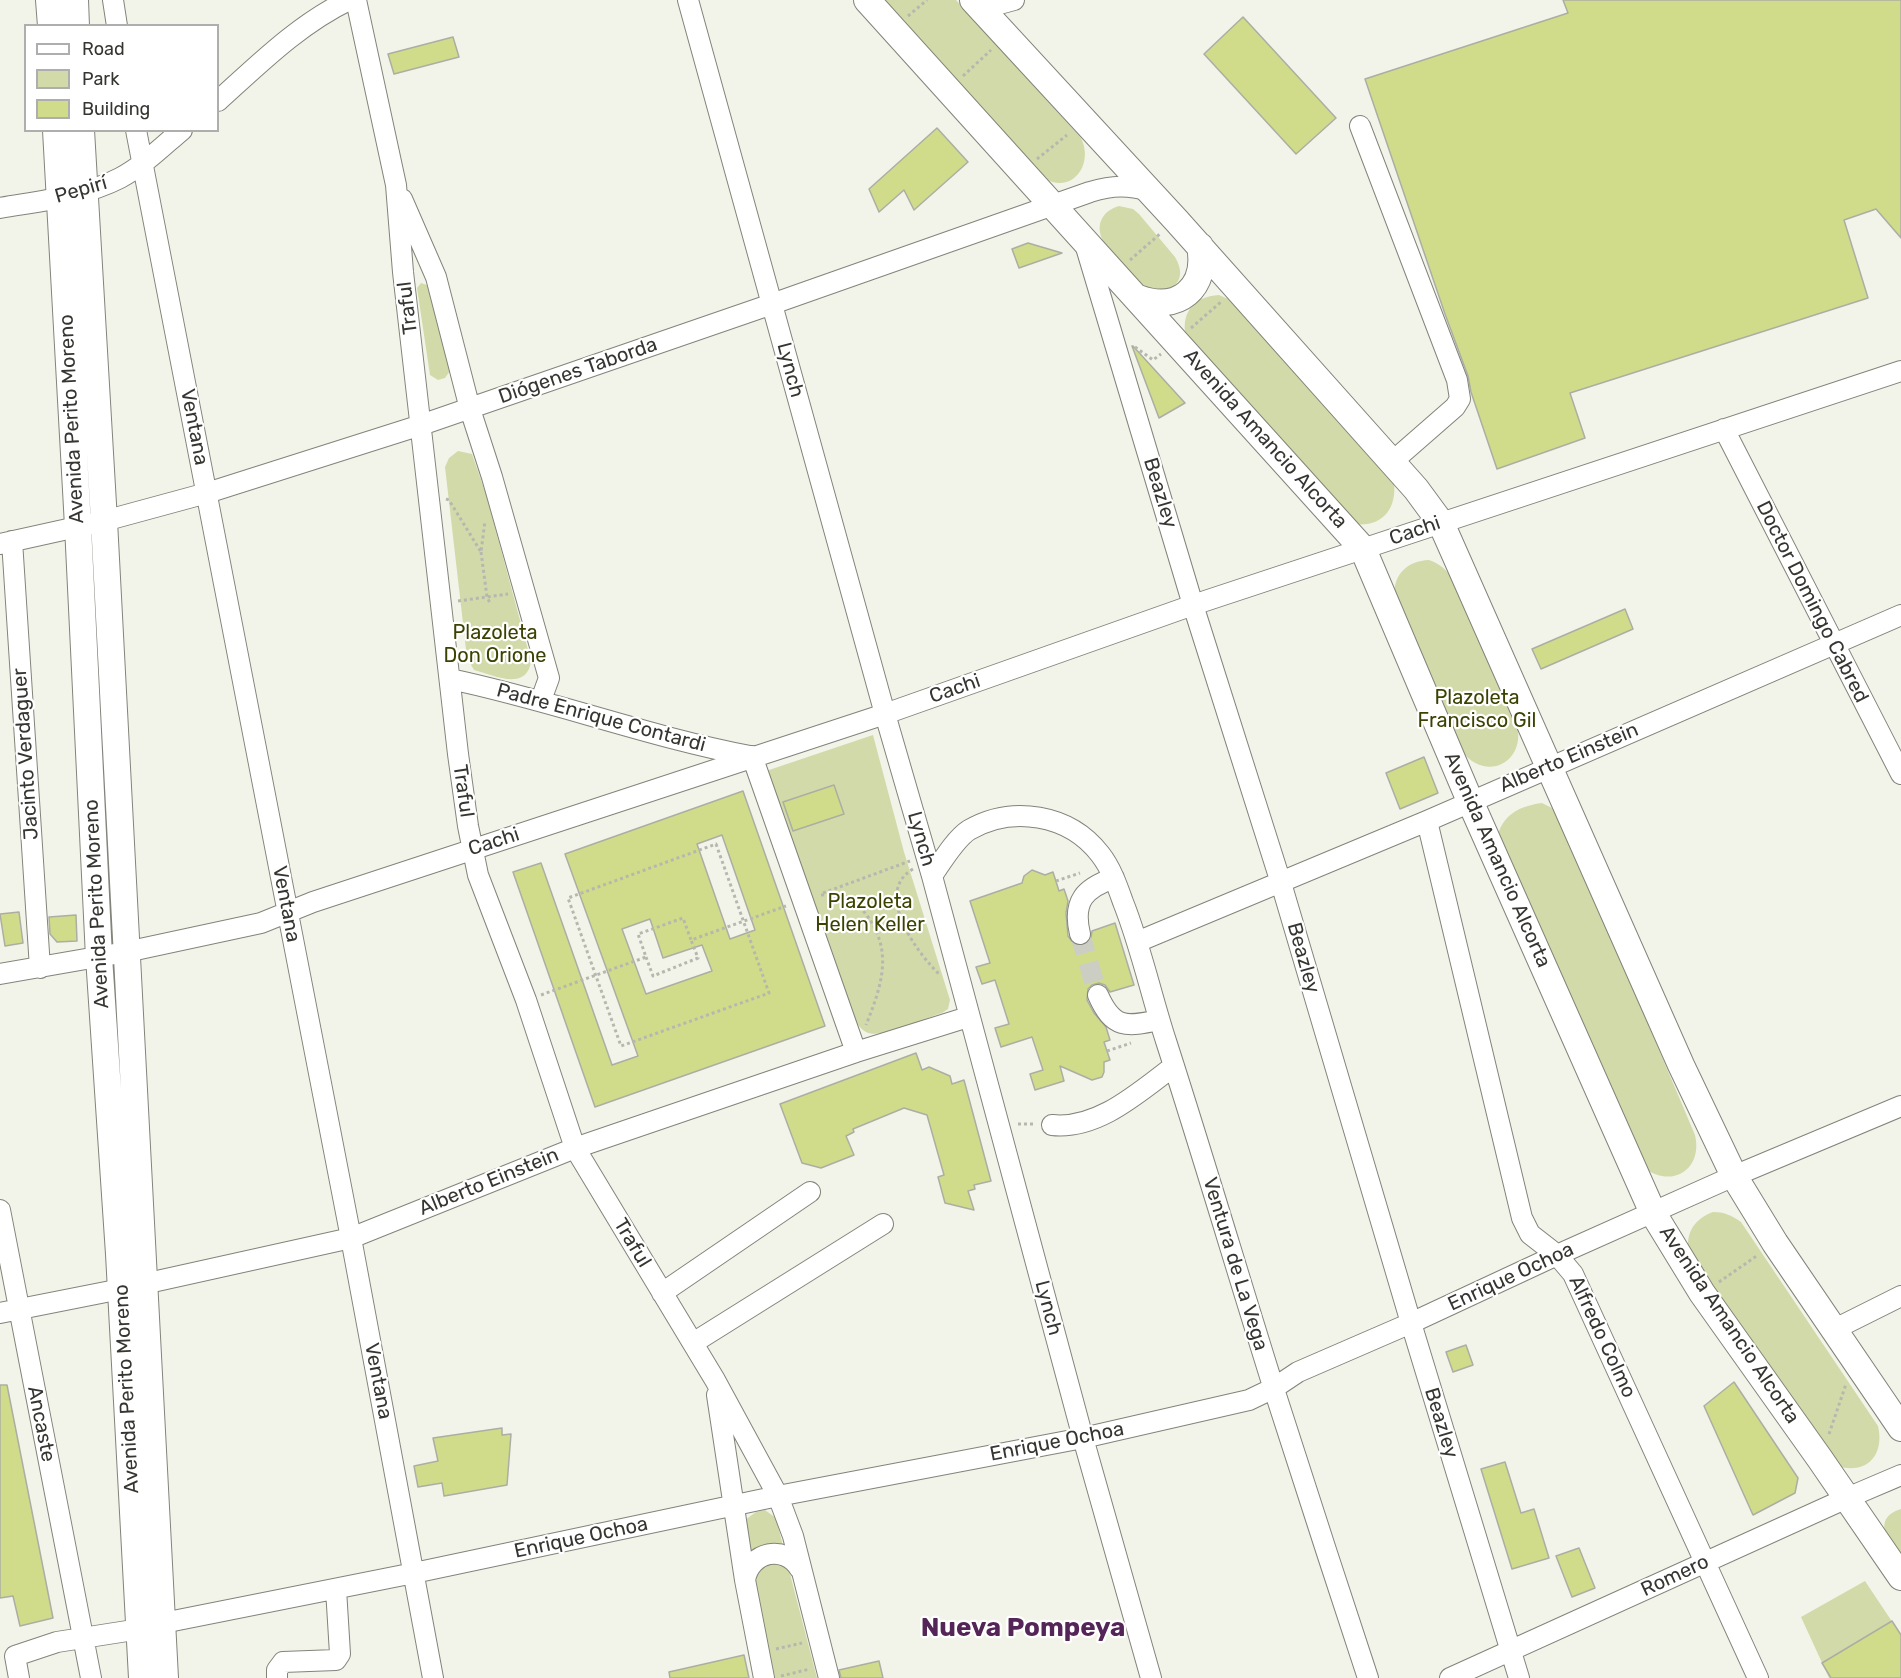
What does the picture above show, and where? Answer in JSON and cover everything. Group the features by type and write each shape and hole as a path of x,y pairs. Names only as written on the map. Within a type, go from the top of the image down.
{"main road":[{"path":"50,0 51,24"},
{"path":"75,0 76,24"},
{"name":"Avenida Amancio Alcorta","path":"867,0 1363,549 1470,801 1653,1213 1702,1293 1901,1577"},
{"path":"977,4 1200,246 1416,489 1441,523 1681,1065 1734,1176 1775,1243 1901,1428"},
{"name":"Avenida Perito Moreno","path":"56,132 71,194 104,521 126,952 133,1286 151,1626 165,1678"},
{"name":"Avenida Perito Moreno","path":"81,132 71,194 78,526 99,957 133,1286"},
{"path":"1138,298 1150,303 1163,304 1187,294 1196,284 1201,272 1203,259 1200,246"},
{"name":"Avenida Perito Moreno","path":"142,1678 151,1626"}],"street":[{"path":"113,0 117,24"},
{"path":"219,100 302,29 349,0"},
{"name":"Traful","path":"356,0 396,185 458,754 478,875 526,1000 575,1148 715,1380 778,1496 793,1536 829,1678"},
{"name":"Lynch","path":"688,0 1151,1678"},
{"path":"977,4 1014,0"},
{"path":"1360,126 1457,380 1460,399 1455,407 1392,462"},
{"name":"Ventana","path":"136,132 351,1238 433,1678"},
{"name":"Pepirí","path":"0,208 102,186 123,177 180,132"},
{"name":"Traful","path":"396,185 436,277 470,409 525,592 549,678 541,700"},
{"name":"Diógenes Taborda","path":"6,542 104,521 207,493 421,425 1105,188 1130,186 1150,191"},
{"name":"Beazley","path":"1083,238 1193,605 1281,883 1519,1678"},
{"name":"Cachi","path":"0,974 126,952 261,923 313,902 885,714 1193,605 1901,371"},
{"name":"Doctor Domingo Cabred","path":"1724,429 1901,774"},
{"name":"Jacinto Verdaguer","path":"6,542 40,968"},
{"name":"Alberto Einstein","path":"1137,942 1427,821 1901,615"},
{"name":"Padre Enrique Contardi","path":"450,679 541,700 709,748 752,756"},
{"path":"752,756 856,1052"},
{"name":"Ventura de La Vega","path":"928,864 967,831 994,820 1023,815 1050,818 1073,830 1099,852 1114,878 1137,942 1274,1388 1368,1678"},
{"name":"Alfredo Colmo","path":"1427,821 1522,1218 1530,1234 1557,1255 1573,1274 1758,1678"},
{"path":"1080,934 1077,916 1084,895 1092,886 1114,878"},
{"path":"1098,995 1106,1012 1116,1022 1132,1025 1160,1020"},
{"name":"Alberto Einstein","path":"10,1311 351,1238 575,1148 856,1052 966,1009"},
{"path":"1052,1125 1078,1124 1108,1112 1174,1066"},
{"name":"Enrique Ochoa","path":"19,1678 15,1656 57,1642 151,1626 733,1505 1083,1438 1249,1400 1274,1388 1298,1372 1411,1323 1557,1255 1734,1176 1901,1106"},
{"path":"662,1293 810,1192"},
{"name":"Ancaste","path":"0,1210 10,1311 91,1678"},
{"path":"693,1343 883,1224"},
{"path":"1835,1329 1901,1296"},
{"name":"Traful","path":"715,1380 745,1580 775,1675"},
{"name":"Romero","path":"1450,1678 1901,1475"},
{"path":"745,1580 753,1562 771,1553 791,1558 800,1569"},
{"path":"277,1678 277,1670 282,1662 331,1670 340,1654 336,1588"}],"path":[{"path":"948,90 1007,36"},
{"path":"1022,171 1084,121"},
{"path":"1115,273 1176,220"},
{"path":"430,497 449,500 481,552"},
{"path":"486,512 481,552 487,597 490,603"},
{"path":"442,602 525,592"},
{"path":"716,844 744,922 770,993 621,1046 568,898 716,844"},
{"path":"928,864 908,872 902,880 896,892 897,906 907,931 926,960 966,1009"},
{"path":"856,1052 880,991 883,974 881,943 870,919 856,902 849,897 835,894 819,895 928,864"},
{"path":"1056,881 1066,878"},
{"path":"691,940 803,900"},
{"path":"683,918 691,940 698,958 653,976 638,934 683,918"},
{"path":"526,1000 646,957"},
{"path":"1107,1051 1118,1047"},
{"path":"996,1118 1012,1124 1052,1125"},
{"path":"1702,1293 1775,1243"},
{"path":"1820,1459 1854,1358"},
{"path":"775,1659 774,1650 805,1642 807,1651"},
{"path":"809,1660 813,1678"},
{"path":"775,1675 811,1669"}],"green space":[{"path":"880,0 956,0 1081,138 1085,157 1078,174 1064,183 1055,183 1045,179"},
{"path":"1119,206 1133,209 1139,214 1175,257 1180,276 1170,289 1157,294 1139,284 1103,241 1100,229 1102,219 1108,211"},
{"path":"421,283 427,285 450,371 445,378 438,380 430,375 417,288"},
{"path":"1219,295 1237,305 1394,483 1390,509 1379,520 1372,523 1353,524 1187,340 1185,323 1190,308 1202,299"},
{"name":"Plazoleta Don Orione","path":"458,451 472,454 486,494 531,661 523,676 516,679 499,678 474,670 467,658 445,467 449,458"},
{"name":"Plazoleta Francisco Gil","path":"1429,560 1442,567 1453,579 1517,725 1518,738 1515,750 1510,758 1492,767 1471,760 1461,750 1394,596 1396,581 1403,570 1414,563"},
{"name":"Plazoleta Helen Keller","path":"873,735 904,852 950,1000 948,1009 942,1013 892,1031 873,1034 860,1027 853,1015 766,771"},
{"path":"1542,803 1554,809 1563,823 1695,1135 1696,1147 1690,1166 1675,1176 1655,1174 1644,1168 1498,834 1509,816 1527,806"},
{"path":"1713,1212 1727,1214 1741,1222 1878,1426 1879,1446 1871,1461 1865,1465 1857,1468 1837,1466 1690,1257 1688,1242 1691,1230 1700,1219"},
{"path":"1901,1509 1901,1563 1888,1541 1884,1526 1891,1513"},
{"path":"765,1510 776,1518 783,1546 749,1555 745,1520 756,1512"},
{"path":"768,1560 781,1562 789,1570 817,1678 775,1678 753,1580 758,1567"},
{"path":"1865,1581 1901,1635 1901,1678 1829,1678 1801,1617"}],"building":[{"path":"1563,0 1901,0 1901,238 1876,209 1844,220 1868,298 1570,393 1585,438 1497,469 1471,392 1468,376 1365,79 1568,13"},
{"path":"1243,17 1336,118 1296,154 1204,54"},
{"path":"453,37 459,57 394,74 388,54"},
{"path":"937,128 968,162 914,210 904,190 879,212 869,189"},
{"path":"1028,243 1062,253 1019,268 1012,249"},
{"path":"1133,346 1185,403 1159,418"},
{"path":"1625,609 1633,629 1541,669 1532,649"},
{"path":"1424,757 1438,793 1400,809 1386,773"},
{"path":"834,785 844,814 793,831 783,802"},
{"path":"743,791 825,1026 595,1107 513,872 541,863 612,1065 638,1056 565,854","holes":["722,835 755,930 730,939 697,844","650,919 663,958 702,945 712,971 646,994 622,929"]},
{"path":"1032,870 1045,875 1053,872 1059,891 1064,889 1068,901 1066,913 1068,936 1075,945 1083,946 1091,938 1092,931 1115,923 1134,985 1110,992 1105,985 1099,983 1088,989 1087,1000 1106,1027 1110,1040 1104,1042 1110,1060 1104,1062 1102,1077 1092,1080 1060,1066 1064,1081 1035,1090 1030,1074 1043,1070 1032,1037 1001,1047 995,1028 1009,1024 995,980 982,984 976,967 990,963 970,901 1022,883 1024,876"},
{"path":"19,912 23,943 5,946 0,914"},
{"path":"76,915 77,941 57,942 50,934 49,917"},
{"path":"916,1053 922,1070 929,1067 950,1076 952,1084 964,1080 991,1181 974,1185 975,1189 968,1191 974,1210 945,1203 938,1177 944,1175 927,1115 904,1108 853,1129 854,1132 846,1136 854,1155 821,1168 802,1163 780,1104"},
{"path":"1466,1345 1473,1365 1453,1372 1446,1352"},
{"path":"1734,1382 1798,1478 1795,1493 1753,1515 1704,1406"},
{"path":"0,1385 7,1385 53,1618 20,1626 13,1596 0,1598"},
{"path":"502,1428 502,1435 511,1434 507,1485 444,1496 442,1483 418,1487 414,1466 438,1461 433,1438"},
{"path":"1505,1462 1521,1513 1534,1509 1549,1558 1512,1569 1481,1469"},
{"path":"1579,1548 1595,1588 1572,1597 1556,1556"},
{"path":"1892,1621 1901,1635 1901,1678 1831,1678 1822,1663"},
{"path":"744,1655 749,1678 670,1678 669,1672"},
{"path":"879,1661 883,1678 841,1678 839,1670"}],"tunnel":[{"path":"1080,934 1098,995"}],"district":[{"name":"Nueva Pompeya","path":"1023,1628"}]}
